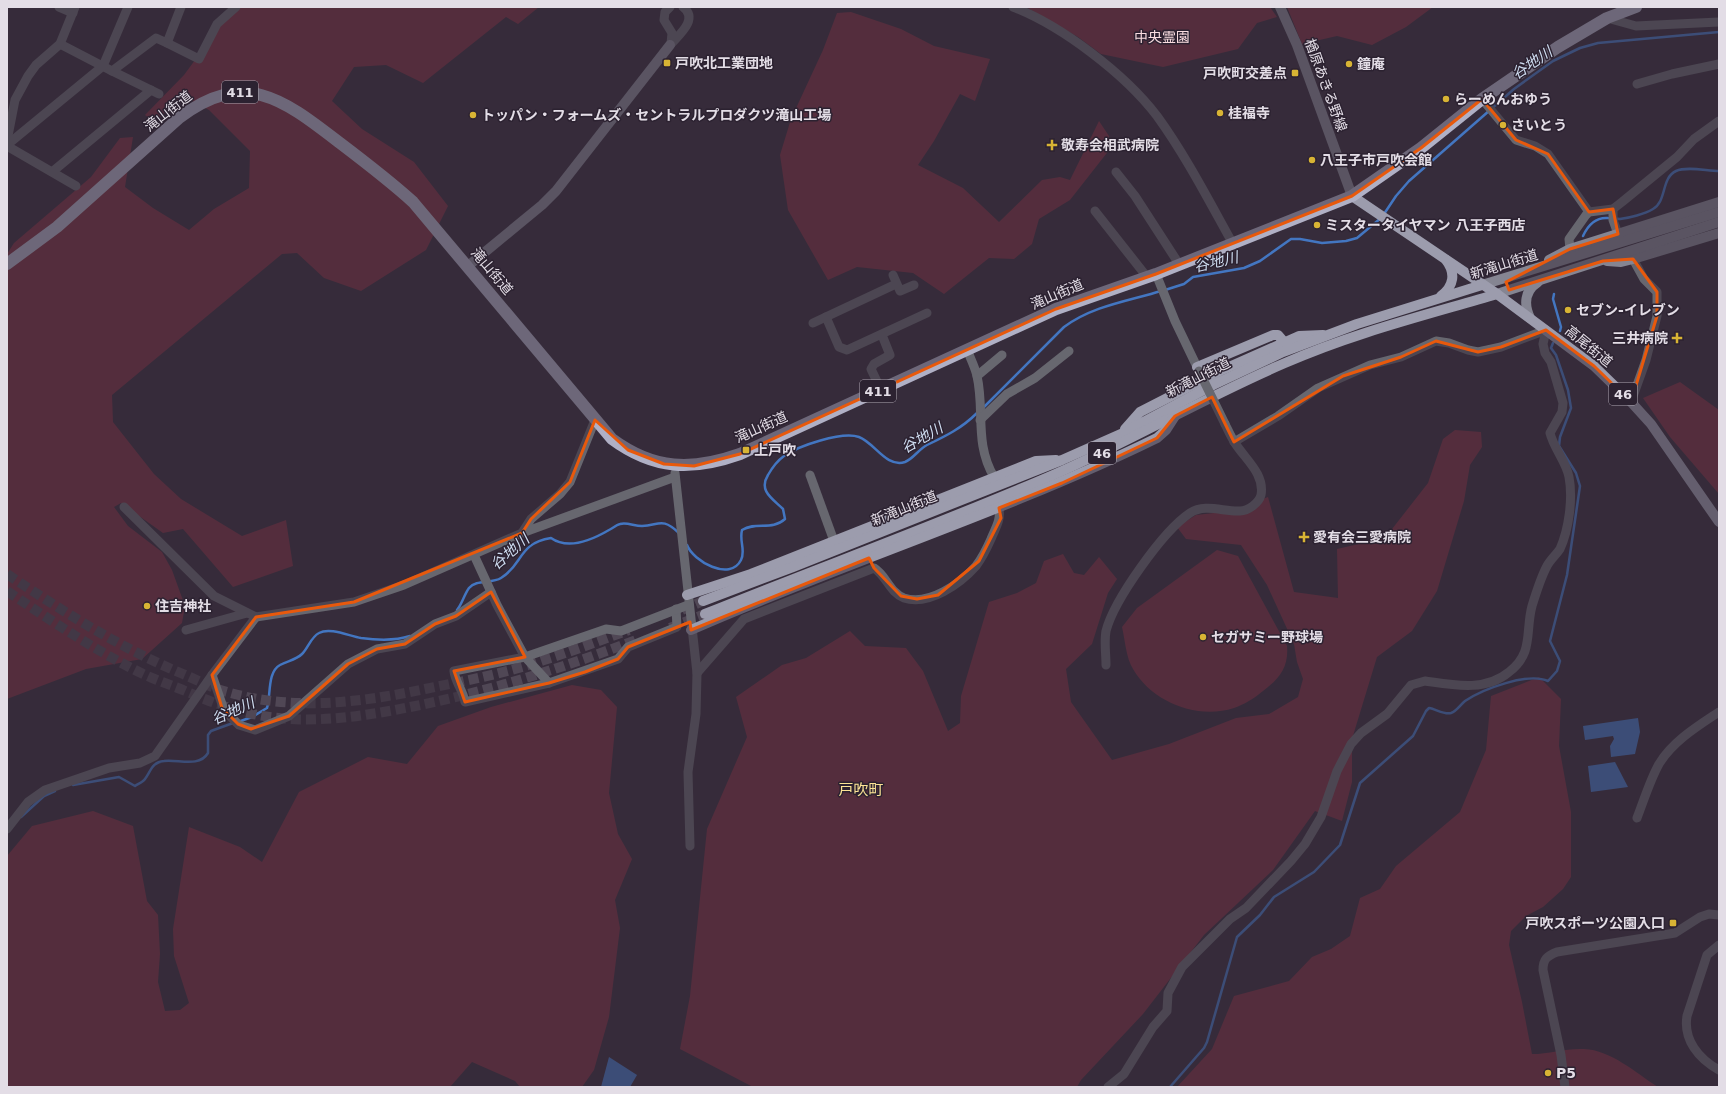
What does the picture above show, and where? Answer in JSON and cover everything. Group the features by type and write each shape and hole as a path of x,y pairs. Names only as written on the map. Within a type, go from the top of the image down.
{"highway":[{"name":"滝山街道","path":"7,264 57,227 187,112 218,96 248,92 271,98 296,110 390,182 413,202 612,439 628,450 674,472 740,454 1056,309 1154,277 1180,264 1352,196 1421,148 1558,47 1607,18 1636,7"}],"main road":[{"name":"楢原あきる野線","path":"1280,7 1297,45 1352,196"},
{"path":"468,266 542,205 556,191 670,45"},
{"name":"46","path":"1352,196 1482,285"},
{"path":"1520,274 1570,249 1719,202"},
{"name":"新滝山街道","path":"703,601 793,567 1062,460 1123,433 1247,368 1327,335 1440,297 1520,274 1719,212"},
{"name":"新滝山街道","path":"705,614 1040,481 1120,444 1253,377 1312,351 1369,332 1544,280 1719,222"},
{"path":"1603,261 1621,262 1633,260 1719,233"},
{"path":"1440,297 1449,289 1453,282 1452,272 1444,258"},
{"path":"1530,318 1526,310 1527,295 1531,288 1544,280"},
{"name":"高尾街道","path":"1482,285 1497,294 1594,366 1631,402 1666,444 1719,522"},
{"name":"46","path":"1123,433 1136,415 1220,371 1304,334 1327,335"},
{"path":"1198,369 1273,335 1278,335 1284,342"},
{"name":"46","path":"691,630 768,598 1062,483 1157,438 1166,430 1175,416"},
{"name":"46","path":"688,600 1036,461 1062,460"}],"street":[{"path":"7,141 15,100 28,76 36,65 60,44 74,10 58,7"},
{"path":"76,186 7,146 103,66 128,7"},
{"path":"167,43 181,7"},
{"path":"112,71 156,38 199,59 217,24 236,7"},
{"path":"670,7 665,12 664,20 672,33 670,45"},
{"path":"670,45 690,20 689,13 683,7"},
{"path":"1013,7 1038,19 1082,46 1094,55 1140,98 1166,128 1194,174 1233,244"},
{"path":"1607,18 1636,26 1719,22"},
{"path":"52,172 155,92 60,44"},
{"path":"1637,84 1719,64"},
{"path":"1484,101 1516,140 1535,146 1548,154 1589,212 1613,214 1694,139 1719,121"},
{"path":"1116,172 1135,196 1180,264"},
{"path":"1095,211 1154,277 1164,293 1198,369 1234,442 1261,481 1260,497 1257,503 1241,511 1214,507 1191,512 1174,525 1159,543 1116,607 1106,632 1106,664"},
{"path":"1570,249 1569,239 1589,212"},
{"path":"1613,214 1618,234"},
{"path":"1631,402 1646,360 1658,311 1657,292 1644,279 1633,260"},
{"path":"813,323 894,279 900,291 914,285"},
{"path":"826,317 839,347 844,350 882,335 926,313"},
{"path":"1234,442 1278,416 1318,388 1370,365 1401,357 1436,342 1449,342 1468,350 1478,352 1501,347 1546,330"},
{"path":"1108,1087 1124,1074 1153,1027 1167,1011 1168,993 1182,967 1230,919 1246,908 1291,861 1305,844 1321,817 1337,771 1351,744 1361,734 1387,714 1411,685 1425,681 1454,686 1484,684 1510,672 1522,659 1526,650 1532,607 1547,566 1560,549 1567,522 1570,498 1569,477 1566,467 1552,443 1550,433 1562,412 1564,403 1551,362 1545,353 1543,344 1546,330"},
{"path":"881,390 871,369 874,364 890,355 882,335"},
{"path":"967,349 977,376 982,449 986,464 994,477"},
{"path":"980,418 1007,394 1035,378 1069,351"},
{"path":"977,376 1002,355"},
{"path":"522,534 531,519 560,494 570,482 595,420"},
{"path":"124,507 214,596 256,617 354,602 404,585 522,534 674,472 697,673 696,714 688,772 690,846"},
{"path":"810,475 834,541"},
{"path":"869,558 874,568 878,570 892,589 904,598 917,599 944,592 971,571 979,561 1001,518 999,508"},
{"path":"474,555 491,592 525,657 550,683"},
{"path":"697,673 744,619 874,568"},
{"path":"212,675 222,708 235,722 255,730 289,716 348,664 377,649 404,644 435,624 456,616 491,592"},
{"path":"676,609 677,627 628,647 618,658 550,683 465,702 463,690 454,677 454,671 525,657 606,628 621,631 676,609 688,600"},
{"path":"186,630 247,613"},
{"path":"7,826 28,802 45,790 109,768 140,763 156,756 212,675 256,617"},
{"path":"1637,818 1659,764 1668,752 1678,741 1719,712"},
{"path":"1566,1087 1543,970 1543,962 1548,955 1557,952 1675,933 1700,917 1710,914 1719,915"},
{"path":"1719,945 1707,955 1687,1016 1686,1025 1689,1037 1700,1057 1719,1070"}],"highlighted area":[{"path":"1482,99 1516,140 1548,154 1589,212 1613,209 1618,234 1570,249 1506,282 1509,290 1603,261 1633,259 1657,292 1657,316 1631,402 1594,366 1546,330 1501,347 1478,352 1436,341 1401,357 1343,376 1234,442 1212,397 1175,416 1157,438 1062,483 999,508 1001,518 979,561 938,595 917,599 901,596 874,568 869,558 691,630 690,622 628,647 618,659 585,672 549,683 465,702 454,671 525,657 491,592 456,616 435,624 405,644 377,649 348,664 289,716 251,729 238,724 222,708 212,675 256,617 354,602 522,533 531,519 570,482 595,420 628,450 664,464 694,466 740,454 1056,309 1156,274 1352,196 1421,148"}],"green space":[{"path":"234,7 539,7 518,24 506,17 423,83 386,65 354,67 332,101 362,129 414,162 448,206 426,250 361,291 324,278 297,253 282,254 112,395 113,422 154,474 181,499 242,536 286,520 293,566 233,587 183,529 163,533 121,503 114,507 128,526 162,552 172,570 185,606 182,623 142,659 86,669 7,699 7,254 14,243 91,177 120,138 133,137 125,187 153,208 189,230 214,209 249,188 250,151 209,110 183,96 155,122 145,115 184,75"},
{"name":"中央霊園","path":"1026,7 1270,7 1277,17 1257,23 1238,49 1163,67 1101,54 1078,37"},
{"path":"1287,7 1433,7 1406,27 1372,45 1337,36 1302,44"},
{"path":"851,12 901,29 934,46 990,59 975,101 960,94 934,141 918,165 963,188 999,222 1042,180 1060,177 1070,180 1099,121 1109,136 1110,149 1070,200 1039,219 1032,244 1014,259 989,258 944,294 913,273 857,267 828,280 788,210 780,155 791,119 823,50 837,13"},
{"path":"1680,382 1719,410 1719,494 1670,437 1643,398"},
{"path":"1455,430 1481,432 1482,447 1470,465 1464,501 1437,591 1412,631 1377,657 1352,739 1352,782 1342,821 1315,811 1273,870 1204,935 1143,1014 1081,1080 1077,1087 753,1087 680,1049 690,996 707,829 747,737 736,697 782,665 806,658 850,631 865,646 906,648 923,671 948,731 960,723 961,696 989,602 1017,593 1036,583 1044,561 1063,554 1074,573 1084,575 1099,557 1117,579 1108,593 1092,644 1066,669 1071,702 1112,760 1169,744 1236,718 1269,714 1298,697 1303,679 1297,662 1294,644 1267,585 1241,545 1186,539 1177,527 1196,515 1232,511 1268,497 1294,592 1338,598 1337,549 1385,538 1428,483 1443,439"},
{"name":"セガサミー野球場","path":"1217,550 1238,556 1287,646 1287,653 1285,666 1282,672 1274,682 1256,696 1234,708 1205,712 1191,710 1164,699 1141,681 1129,660 1122,627 1137,608"},
{"path":"1539,677 1561,699 1559,746 1571,812 1571,877 1563,889 1543,907 1526,916 1511,931 1509,945 1532,1054 1578,1049 1594,1050 1604,1053 1623,1063 1658,1087 1177,1087 1212,1049 1234,996 1289,981 1312,957 1331,949 1350,936 1360,898 1380,889 1396,866 1460,812 1486,750 1491,696"},
{"path":"572,685 601,690 617,707 609,793 618,834 632,859 615,900 620,928 609,1017 594,1070 582,1087 520,1087 515,1081 472,1062 450,1087 7,1087 7,856 32,826 93,811 133,826 147,901 158,915 160,954 158,982 165,1011 180,1010 189,1003 174,956 173,929 189,827 240,847 262,862 299,792 368,757 407,764 438,726 491,707"}],"water":[{"path":"1638,718 1640,732 1635,754 1611,757 1610,746 1614,739 1613,736 1585,740 1583,726"},
{"path":"1615,762 1628,787 1591,792 1588,766"},
{"path":"609,1057 637,1075 630,1087 601,1087"}],"waterway":[{"name":"谷地川","path":"1384,214 1396,196 1409,181 1514,89 1553,61 1580,48 1598,43 1719,32"},
{"path":"1583,236 1587,228 1596,220 1603,218 1620,219 1632,217 1653,209 1660,201 1671,174 1676,171 1686,169 1719,171"},
{"name":"谷地川","path":"1165,290 1184,284 1193,277 1244,268 1260,261 1291,239 1322,243 1346,241 1357,238 1381,218"},
{"name":"谷地川","path":"983,408 1064,327 1098,309 1161,291"},
{"path":"1554,294 1553,299 1561,327 1560,331"},
{"path":"1170,1087 1204,1048 1207,1042 1237,937 1260,915 1274,897 1314,872 1340,845 1360,783 1413,736 1426,711 1429,708 1451,713 1473,696 1494,687 1518,680 1539,679 1548,681 1557,671 1560,661 1550,641 1567,575 1580,486 1576,473 1559,446 1560,437 1571,408 1568,390 1556,355 1551,348 1553,343"},
{"name":"谷地川","path":"687,545 696,557 712,567 729,569 736,566 741,560 743,553 741,538 742,530 753,526 775,525 785,519 783,509 768,494 765,481 779,460 799,448 820,440 842,436 859,437 865,440 886,458 898,463 905,462 911,459 924,447 960,427 977,413"},
{"name":"谷地川","path":"457,610 467,591 472,585 501,578 508,573 526,549 540,541 551,538 558,542 565,543 580,542 602,534 617,525 623,524 642,526 665,523 679,533"},
{"name":"谷地川","path":"238,722 252,717 267,708 271,679 276,668 300,656 314,637 319,633 323,631 334,631 361,638 379,640 398,639 410,636"},
{"name":"谷地川","path":"73,785 119,777 135,786 144,780 152,767 157,763 170,761 194,762 204,758 208,753 208,735 211,731 233,723"},
{"name":"谷地川","path":"21,817 44,796 55,791"}],"tunnel":[{"path":"7,574 115,641 160,664 221,690 252,698 276,702 326,703 350,701 400,694 440,686 530,665 629,630"},
{"path":"7,591 88,644 144,675 235,710 273,718 315,719 358,716 448,699 529,677 636,640"},
{"path":"682,610 703,601"},
{"path":"670,628 705,614"}],"place":[{"name":"戸吹北工業団地","path":"667,63"},
{"name":"鐘庵","path":"1349,64"},
{"name":"戸吹町交差点","path":"1295,73"},
{"name":"らーめんおゆう","path":"1446,99"},
{"name":"桂福寺","path":"1220,113"},
{"name":"トッパン・フォームズ・セントラルプロダクツ滝山工場","path":"473,115"},
{"name":"さいとう","path":"1503,125"},
{"name":"敬寿会相武病院","path":"1052,145"},
{"name":"八王子市戸吹会館","path":"1312,160"},
{"name":"ミスタータイヤマン 八王子西店","path":"1317,225"},
{"name":"セブン-イレブン","path":"1568,310"},
{"name":"三井病院","path":"1677,338"},
{"name":"上戸吹","path":"746,450"},
{"name":"愛有会三愛病院","path":"1304,537"},
{"name":"住吉神社","path":"147,606"},
{"name":"セガサミー野球場","path":"1203,637"},
{"name":"戸吹スポーツ公園入口","path":"1673,923"},
{"name":"P5","path":"1548,1073"}],"district":[{"name":"戸吹町","path":"861,790"}]}
